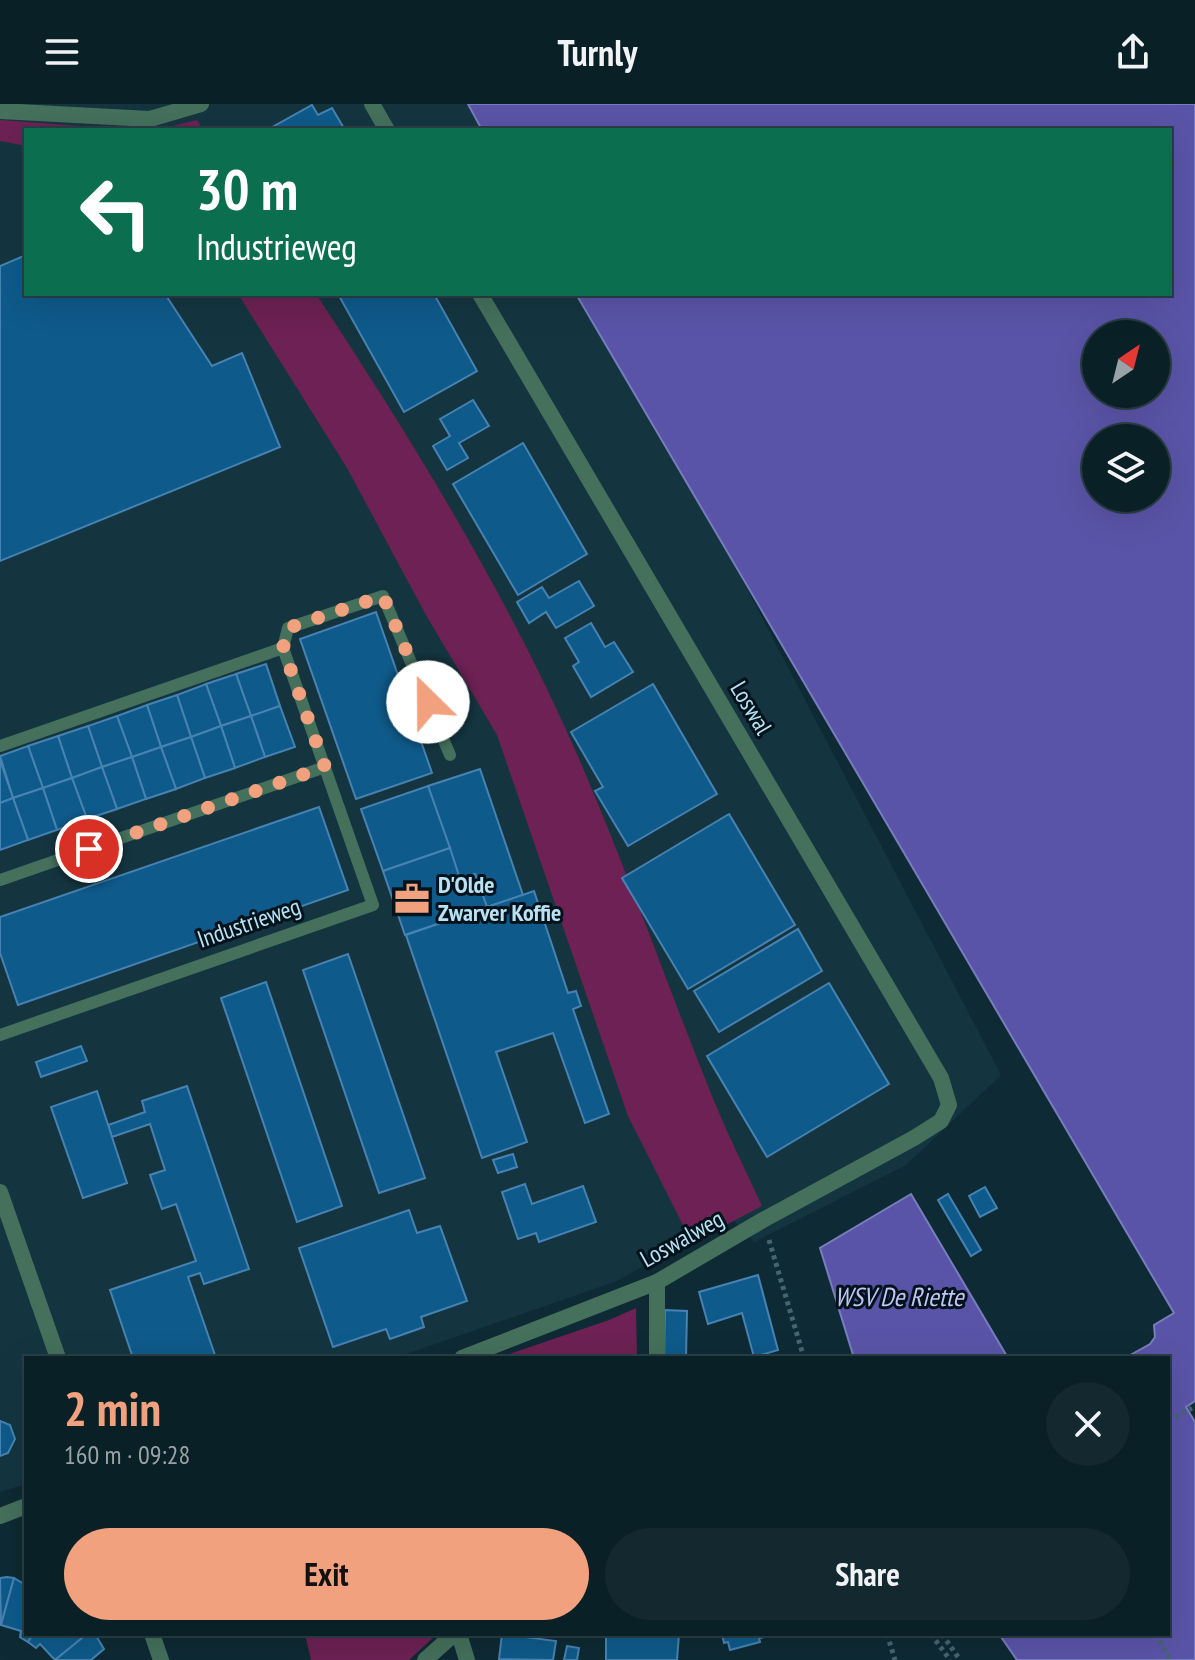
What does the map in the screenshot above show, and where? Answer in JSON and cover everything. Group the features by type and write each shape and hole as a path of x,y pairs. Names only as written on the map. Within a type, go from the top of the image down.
{"street":[{"path":"0,111 150,119 201,104"},
{"path":"372,104 386,128"},
{"name":"Loswal","path":"481,296 941,1078 949,1105 941,1121 914,1138"},
{"name":"Loswalweg","path":"467,1356 657,1282 914,1138"},
{"path":"0,1192 57,1356"},
{"path":"657,1282 657,1356"},
{"path":"0,1516 24,1507"},
{"path":"153,1636 161,1660"},
{"path":"425,1660 454,1636"},
{"path":"457,1636 467,1660"}],"lane":[{"path":"0,746 283,648 288,628 383,596 450,755"},
{"name":"Industrieweg","path":"1,1031 373,905 283,648"},
{"path":"0,880 325,767"}],"path":[{"path":"763,1220 804,1356"},
{"path":"1170,1420 1192,1408"},
{"path":"888,1636 895,1660"},
{"path":"932,1636 950,1660"},
{"path":"943,1636 960,1660"},
{"path":"1156,1636 1171,1660"}],"shaded area":[{"path":"0,104 494,104 506,128 24,128 24,296 594,296 1001,1075 906,1165 754,1242 730,1216 617,1281 401,1356 24,1356 24,1485 0,1492"},
{"path":"0,120 108,128 24,128 24,146 0,141"},
{"path":"197,120 202,128 164,128"},
{"path":"239,296 317,296 463,531 560,716 605,820 714,1101 762,1206 692,1243 628,1116 497,735 426,615 347,468"},
{"path":"636,1308 637,1356 504,1356"},
{"path":"305,1636 435,1636 409,1660 311,1660"}],"water":[{"path":"468,104 1195,104 1195,1401 1186,1407 1195,1422 1195,1660 1017,1660 1000,1636 1170,1636 1170,1356 1129,1356 1150,1344 1155,1337 1154,1325 1174,1313 577,296 1172,296 1172,128 481,128"},
{"name":"WSV De Riette","path":"911,1194 1007,1356 853,1356 820,1248"}],"building":[{"path":"312,105 318,115 332,108 344,128 271,128"},
{"path":"24,256 24,296 166,296 212,366 242,353 280,447 0,561 0,266"},
{"path":"339,296 435,296 477,371 404,412"},
{"path":"473,400 489,426 459,443 468,458 447,470 433,446 450,436 440,419"},
{"path":"523,443 587,554 518,595 453,484"},
{"path":"579,581 594,606 556,628 546,612 529,623 517,602 542,587 549,598"},
{"path":"376,612 432,773 356,799 300,639"},
{"path":"591,623 605,647 614,642 633,672 591,697 573,666 579,662 565,638"},
{"path":"266,664 280,706 251,716 236,674"},
{"path":"236,674 251,716 221,726 206,684"},
{"path":"206,684 221,726 191,737 177,695"},
{"path":"653,684 717,794 628,846 595,791 603,787 571,732"},
{"path":"177,695 191,737 161,747 147,705"},
{"path":"147,705 161,747 132,757 117,716"},
{"path":"280,706 295,747 265,757 251,716"},
{"path":"117,716 132,757 102,767 88,726"},
{"path":"251,716 265,757 235,768 221,726"},
{"path":"88,726 102,767 72,778 58,736"},
{"path":"221,726 235,768 205,778 191,737"},
{"path":"58,736 72,778 43,788 28,746"},
{"path":"191,737 205,778 176,789 161,747"},
{"path":"28,746 43,788 13,798 0,756"},
{"path":"161,747 176,789 146,799 132,757"},
{"path":"132,757 146,799 117,809 102,767"},
{"path":"0,760 13,798 0,803"},
{"path":"102,767 117,809 87,819 72,778"},
{"path":"480,769 523,895 487,907 475,874 460,879 428,786"},
{"path":"72,778 87,819 57,830 43,788"},
{"path":"428,786 450,848 383,871 361,809"},
{"path":"43,788 57,830 28,840 13,798"},
{"path":"13,798 28,840 0,850 0,803"},
{"path":"319,807 348,890 18,1005 0,953 0,917"},
{"path":"729,814 795,925 688,989 622,878"},
{"path":"450,848 460,879 475,874 487,907 405,935 383,871"},
{"path":"534,891 568,993 576,991 581,1006 573,1009 609,1114 585,1123 553,1033 496,1052 527,1142 482,1158 406,935"},
{"path":"798,929 822,971 719,1032 694,991"},
{"path":"348,954 425,1178 379,1193 303,970"},
{"path":"266,982 342,1206 297,1222 221,998"},
{"path":"829,983 889,1084 767,1157 707,1056"},
{"path":"81,1046 87,1061 41,1077 36,1062"},
{"path":"187,1086 249,1269 204,1284 200,1273 188,1277 215,1356 132,1356 110,1290 196,1261 176,1204 162,1209 150,1175 165,1170 150,1124 112,1137 108,1125 145,1112 142,1101"},
{"path":"97,1091 127,1183 83,1198 51,1107"},
{"path":"513,1154 517,1167 498,1173 493,1160"},
{"path":"525,1184 532,1204 583,1186 596,1222 539,1242 536,1233 518,1239 502,1192"},
{"path":"985,1187 997,1208 980,1217 969,1196"},
{"path":"948,1194 981,1250 971,1256 938,1200"},
{"path":"409,1210 417,1233 440,1226 467,1301 421,1317 424,1327 390,1339 386,1329 333,1347 299,1248"},
{"path":"758,1275 778,1350 754,1356 742,1313 708,1324 699,1292"},
{"path":"665,1310 687,1311 686,1356 664,1356"},
{"path":"0,1421 10,1425 15,1439 8,1453 0,1456"},
{"path":"0,1578 14,1578 1,1625"},
{"path":"14,1578 24,1584 24,1636 32,1636 28,1642 20,1637 21,1631 1,1625"},
{"path":"32,1636 85,1636 55,1660 40,1644 36,1648 28,1642"},
{"path":"85,1636 96,1636 104,1649 91,1660 55,1660"},
{"path":"502,1636 556,1641 553,1660 499,1659"},
{"path":"606,1636 679,1636 677,1660 606,1660"},
{"path":"722,1636 765,1637 759,1638 760,1642 730,1650 728,1642 724,1643"},
{"path":"567,1646 579,1648 577,1660 564,1660"}],"place":[{"name":"D'Olde Zwarver Koffie","path":"412,899"}],"route":[{"path":"89,849 325,767 283,648 288,628 383,596 428,702"}]}
